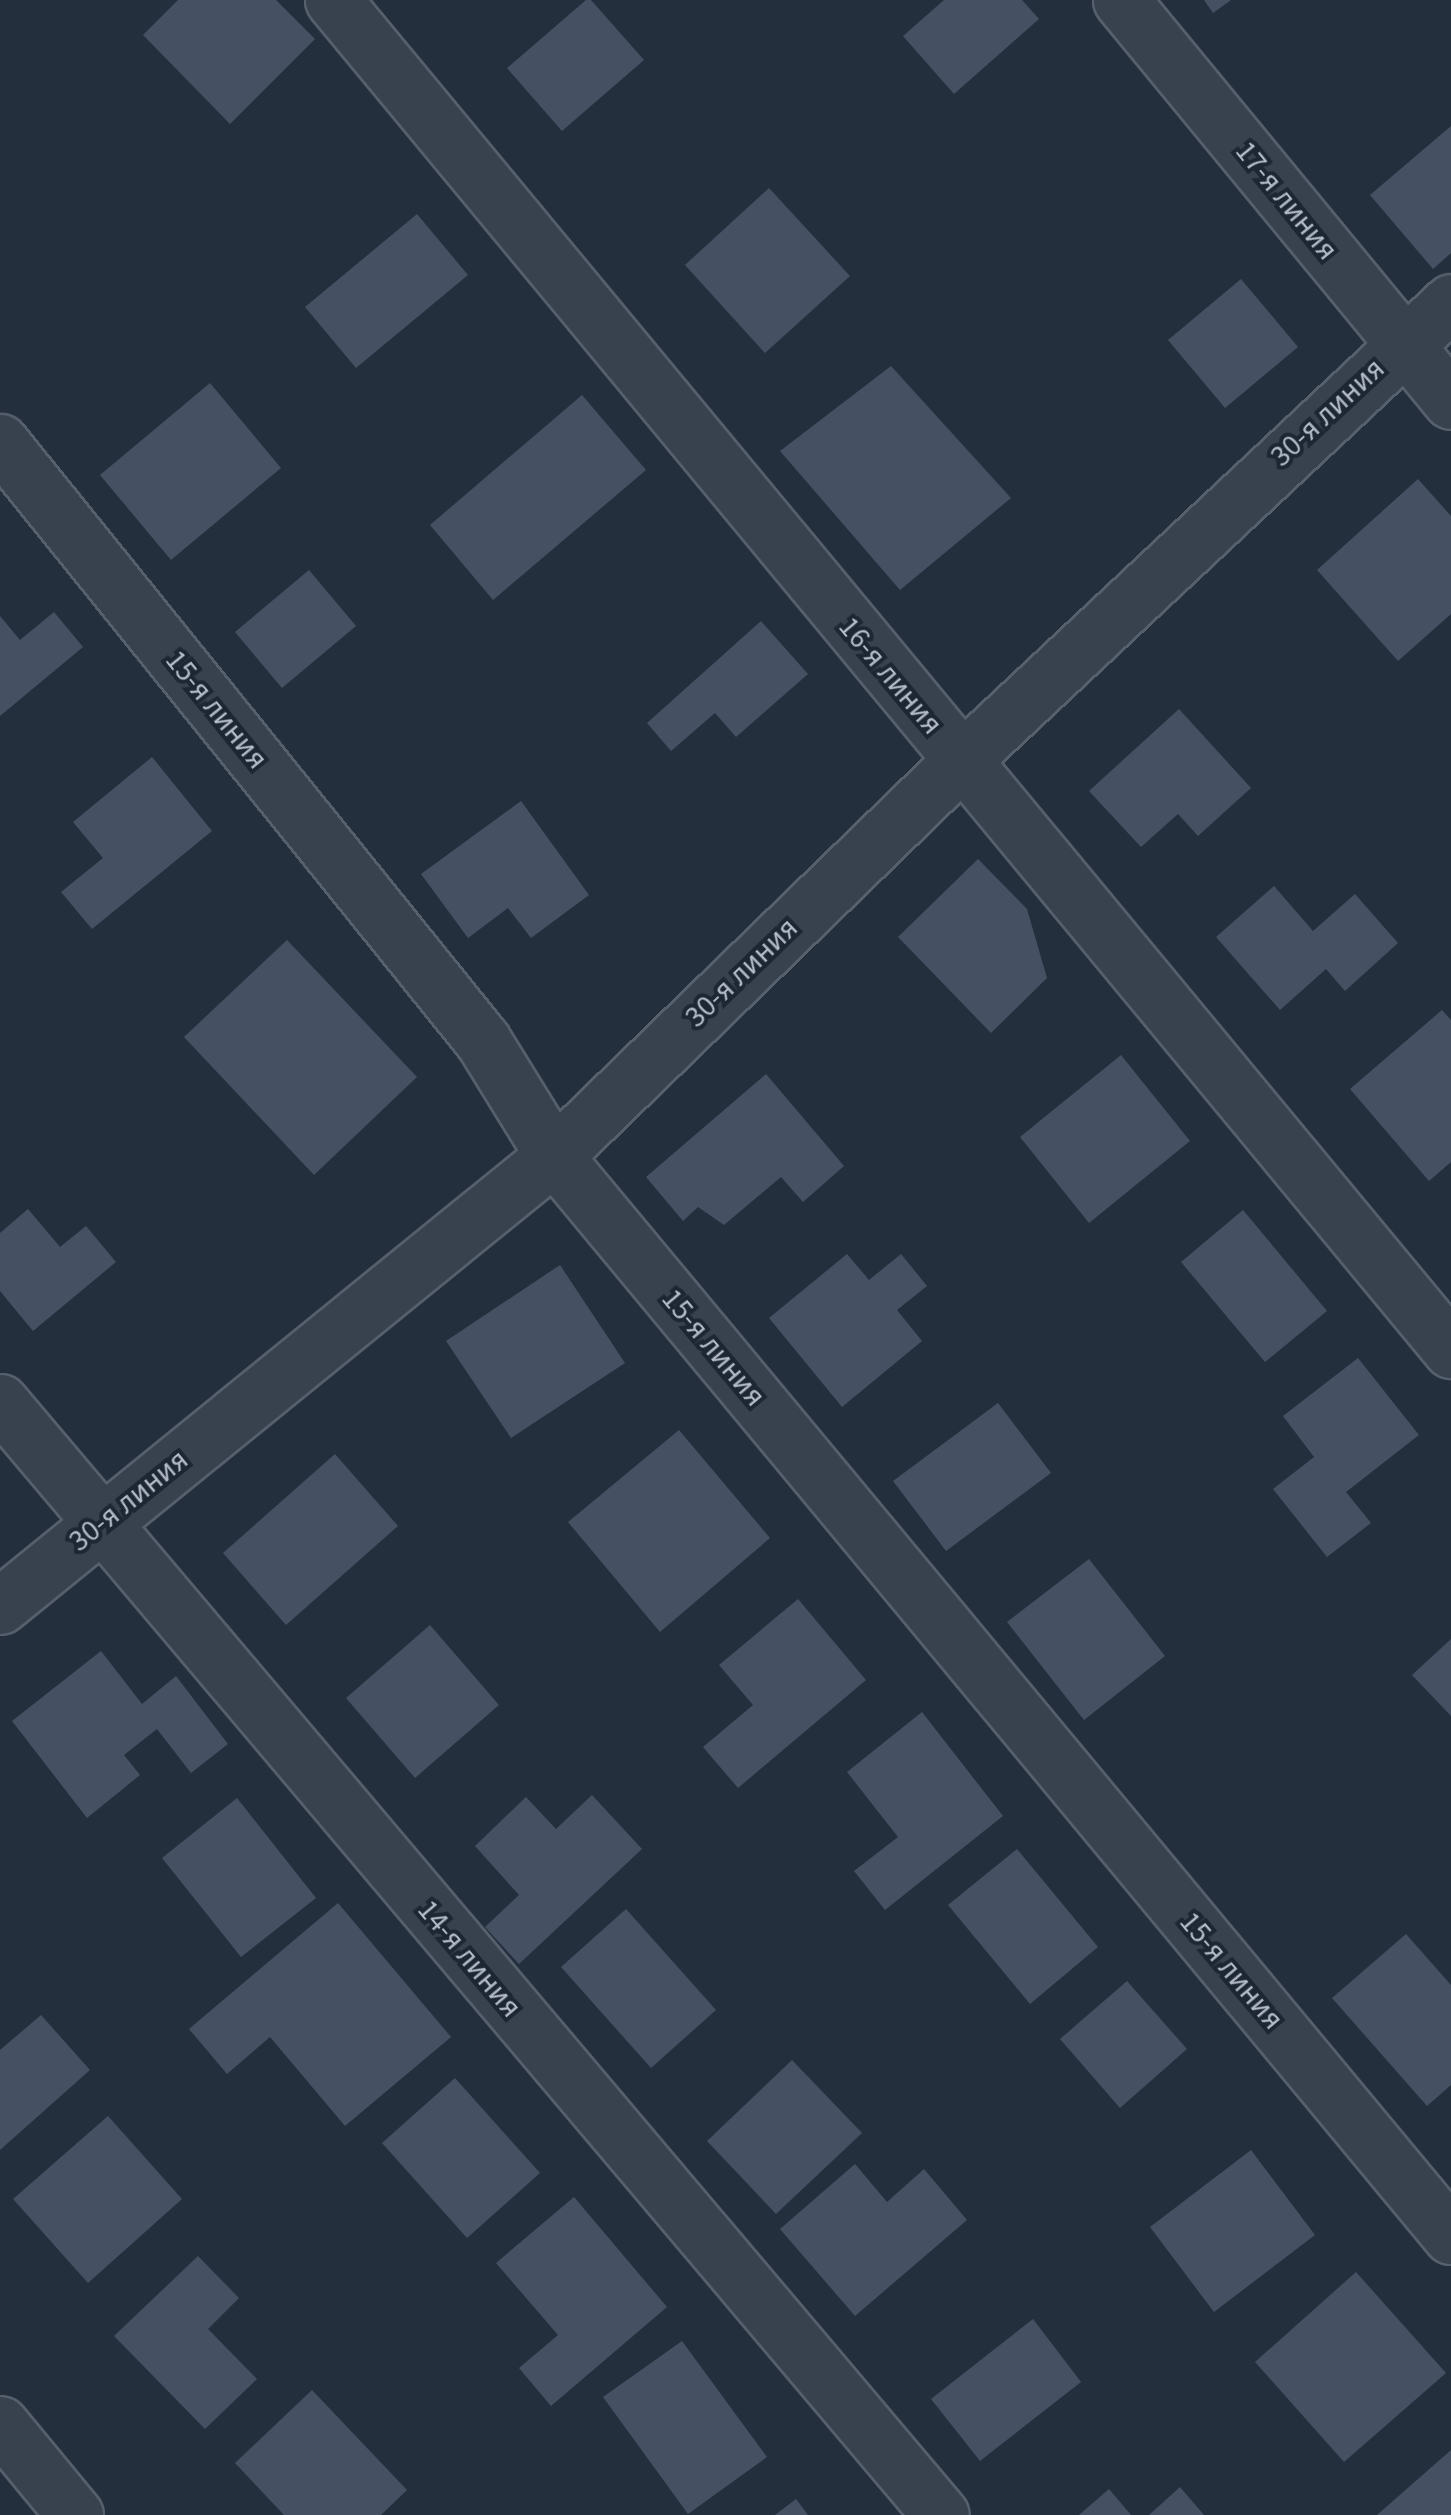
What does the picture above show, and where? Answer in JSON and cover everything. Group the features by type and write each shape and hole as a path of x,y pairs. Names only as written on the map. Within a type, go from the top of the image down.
{"street":[{"name":"16-я линия","path":"333,0 1451,1350"},
{"name":"17-я линия","path":"1121,0 1451,402"},
{"name":"30-я линия","path":"0,1606 554,1156 960,761 1403,342 1451,302"},
{"name":"15-я линия","path":"0,442 482,1041 554,1156 1451,2236"},
{"name":"14-я линия","path":"0,1402 941,2515"},
{"path":"0,2424 75,2515"}],"building":[{"path":"178,0 276,0 315,39 230,124 143,35"},
{"path":"586,0 591,0 644,60 562,131 507,68"},
{"path":"944,0 1022,0 1039,19 954,94 903,36"},
{"path":"1204,0 1231,0 1213,13"},
{"path":"1451,126 1451,253 1433,269 1370,195"},
{"path":"769,188 850,276 765,353 685,265"},
{"path":"417,214 468,275 356,368 305,307"},
{"path":"1241,279 1298,347 1225,408 1168,340"},
{"path":"891,366 1011,498 900,590 780,451"},
{"path":"210,383 281,468 171,560 100,475"},
{"path":"582,395 646,470 493,600 430,525"},
{"path":"1418,479 1451,516 1451,614 1398,661 1317,570"},
{"path":"309,570 356,626 282,688 235,632"},
{"path":"54,612 83,647 0,716 0,616 20,640"},
{"path":"761,621 808,674 736,737 715,713 671,751 647,723"},
{"path":"1179,709 1251,788 1198,836 1178,814 1141,847 1089,791"},
{"path":"152,757 212,831 92,929 61,892 103,858 73,822"},
{"path":"521,801 589,895 531,938 508,908 468,938 421,874"},
{"path":"978,859 1027,909 1047,978 991,1033 898,937"},
{"path":"1274,886 1313,931 1355,894 1398,943 1345,991 1326,969 1280,1010 1216,937"},
{"path":"287,940 417,1077 314,1175 184,1037"},
{"path":"1442,1010 1451,1020 1451,1162 1429,1181 1350,1089"},
{"path":"1121,1055 1190,1141 1089,1223 1020,1137"},
{"path":"766,1074 844,1166 803,1202 781,1177 724,1225 698,1207 683,1221 646,1177"},
{"path":"28,1209 60,1247 86,1226 116,1262 33,1331 0,1291 0,1233"},
{"path":"1243,1210 1327,1311 1265,1362 1181,1262"},
{"path":"847,1254 869,1280 901,1254 927,1286 897,1310 922,1341 842,1407 769,1318"},
{"path":"560,1265 625,1363 511,1438 446,1341"},
{"path":"1358,1358 1419,1435 1346,1492 1371,1523 1327,1557 1273,1489 1314,1457 1283,1416"},
{"path":"998,1403 1051,1473 946,1551 893,1481"},
{"path":"679,1430 770,1538 660,1632 568,1522"},
{"path":"335,1454 398,1526 286,1625 223,1553"},
{"path":"1089,1559 1165,1656 1084,1720 1007,1622"},
{"path":"798,1599 866,1680 738,1788 703,1747 753,1705 719,1665"},
{"path":"430,1625 499,1705 415,1778 346,1698"},
{"path":"1451,1639 1451,1716 1412,1675"},
{"path":"101,1651 142,1704 176,1676 228,1744 191,1773 157,1729 124,1755 140,1775 87,1818 12,1721"},
{"path":"922,1712 1003,1816 885,1910 854,1871 898,1837 847,1772"},
{"path":"592,1795 642,1849 519,1964 485,1927 519,1895 475,1846 526,1797 556,1829"},
{"path":"237,1798 316,1898 241,1957 162,1858"},
{"path":"1017,1849 1098,1947 1030,2004 948,1905"},
{"path":"338,1903 451,2037 345,2126 270,2037 227,2074 189,2029"},
{"path":"626,1909 716,2010 651,2068 561,1967"},
{"path":"1406,1934 1451,1985 1451,2085 1427,2106 1332,1998"},
{"path":"1127,1981 1187,2049 1120,2108 1060,2039"},
{"path":"41,2015 90,2070 0,2150 0,2050"},
{"path":"792,2060 862,2133 776,2214 707,2141"},
{"path":"455,2078 540,2173 467,2238 382,2143"},
{"path":"108,2116 182,2199 88,2283 13,2199"},
{"path":"1251,2150 1315,2235 1214,2312 1150,2227"},
{"path":"855,2164 887,2202 924,2169 967,2220 855,2316 780,2229"},
{"path":"574,2197 667,2307 551,2406 519,2368 558,2335 496,2263"},
{"path":"198,2256 239,2298 208,2329 257,2379 205,2429 114,2336"},
{"path":"1356,2272 1446,2373 1344,2462 1255,2362"},
{"path":"1033,2319 1081,2382 980,2461 931,2399"},
{"path":"682,2341 767,2457 688,2514 603,2397"},
{"path":"312,2390 407,2490 381,2515 284,2515 235,2463"},
{"path":"1451,2450 1451,2515 1377,2515"},
{"path":"1180,2487 1204,2515 1149,2515"},
{"path":"1109,2489 1131,2515 1079,2515"},
{"path":"796,2499 808,2515 775,2515"}]}
